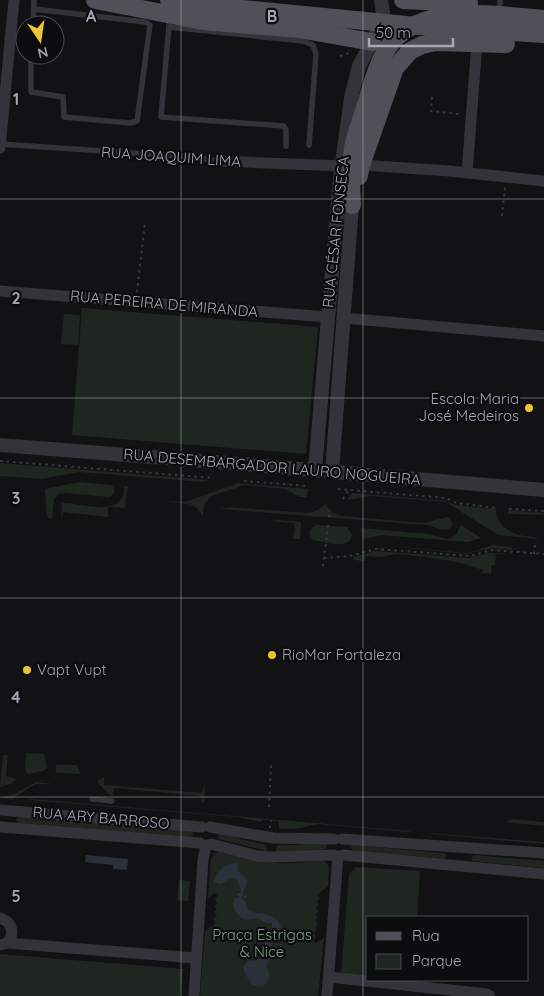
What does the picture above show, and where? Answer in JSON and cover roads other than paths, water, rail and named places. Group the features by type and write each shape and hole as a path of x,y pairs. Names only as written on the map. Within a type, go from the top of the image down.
{"main road":[{"path":"95,0 203,20 299,29 372,42"},
{"path":"403,0 500,3 544,8"},
{"path":"169,14 191,4 406,25 544,34"},
{"path":"352,205 350,182 353,148 368,96 383,54 401,31 426,18 454,13 544,20"},
{"path":"352,205 361,165 395,68 402,58 422,45 436,42 477,42 544,46"}],"street":[{"path":"0,148 14,0"},
{"name":"RUA CÉSAR FONSECA","path":"316,470 342,166 354,82 365,52 381,24 383,13 381,0"},
{"path":"467,173 477,42"},
{"name":"RUA JOAQUIM LIMA","path":"219,161 342,166"},
{"path":"361,165 544,181"},
{"name":"RUA CÉSAR FONSECA","path":"332,472 352,205"},
{"name":"RUA PEREIRA DE MIRANDA","path":"0,291 328,317"},
{"path":"344,318 544,336"},
{"name":"RUA DESEMBARGADOR LAURO NOGUEIRA","path":"0,446 316,470 544,490"},
{"path":"0,823 1,810"},
{"name":"RUA ARY BARROSO","path":"1,810 206,827 267,838 338,839 544,853"},
{"path":"194,996 205,844 196,834 206,827 215,834 214,840 205,844"},
{"name":"RUA ARY BARROSO","path":"0,828 205,844 264,856 338,856 544,874"},
{"path":"327,996 338,856 346,854 348,847 345,841 338,839"},
{"path":"455,865 457,846"},
{"path":"0,918 11,926 12,935 4,944"},
{"path":"4,944 196,958"},
{"path":"329,977 366,981"},
{"path":"366,981 487,994 490,996"}],"lane":[{"path":"34,0 34,15"},
{"path":"31,65 31,92 64,97 64,117 130,123 137,121 150,25 145,22 34,9"},
{"path":"286,146 286,130 284,126 161,117 169,14 303,41 313,45 316,54 309,145"},
{"name":"RUA JOAQUIM LIMA","path":"0,141 192,157 219,161"},
{"path":"92,799 112,801"}],"place":[{"name":"Escola Maria José Medeiros","path":"529,408"},
{"name":"RioMar Fortaleza","path":"272,655"},
{"name":"Vapt Vupt","path":"27,670"}],"park label":[{"name":"Praça Estrigas & Nice","path":"262,944"}]}
